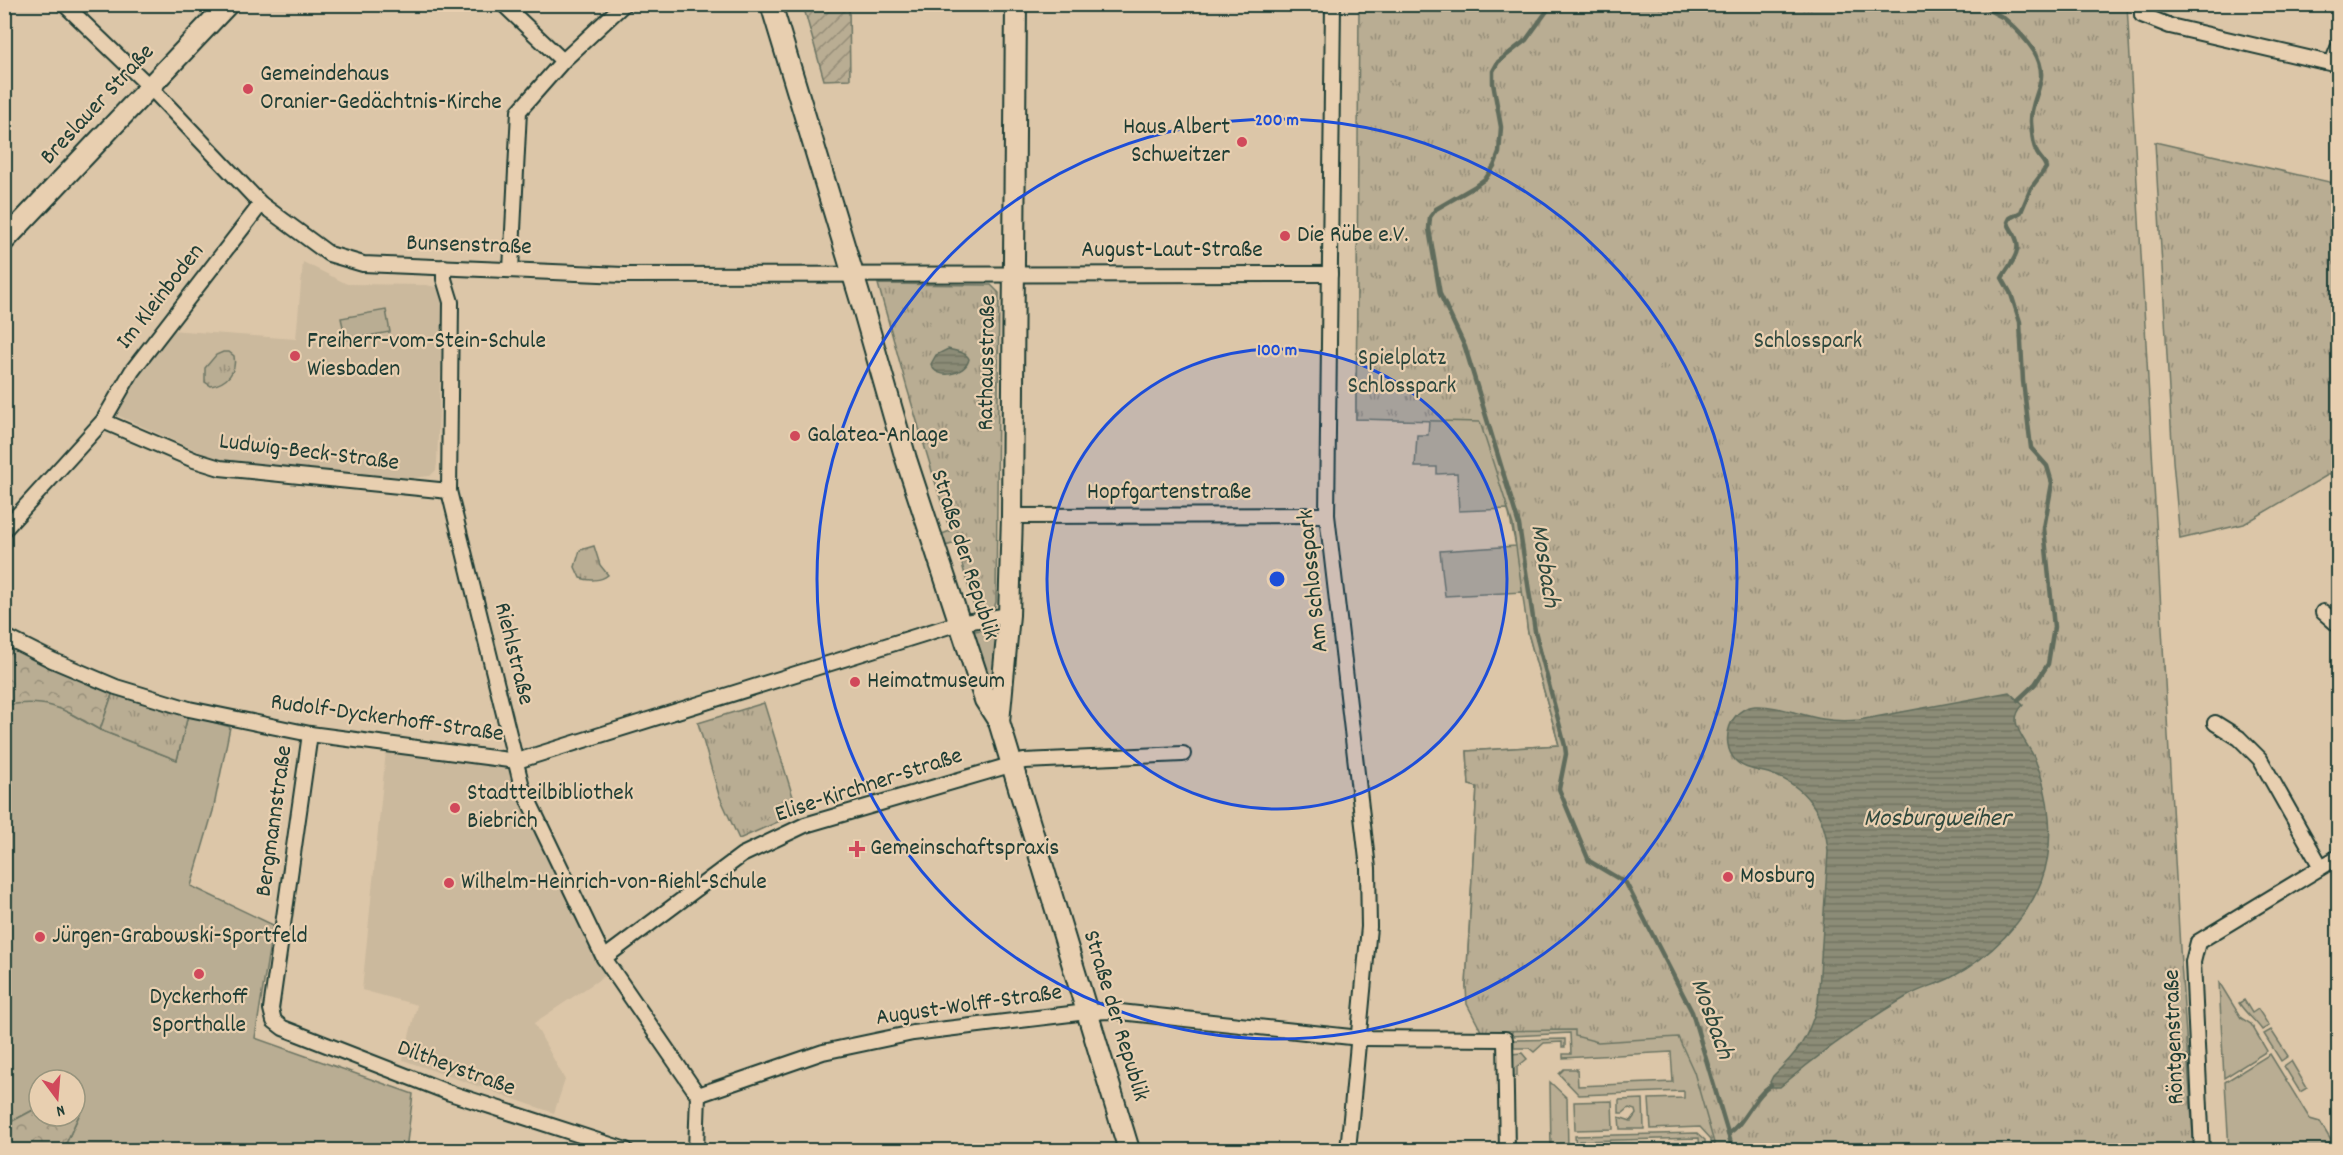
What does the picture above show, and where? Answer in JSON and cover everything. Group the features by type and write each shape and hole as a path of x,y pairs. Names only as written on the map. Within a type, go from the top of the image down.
{"street":[{"name":"Bunsenstraße","path":"64,4 150,87 261,204 330,254 363,264 603,274 1015,274"},
{"name":"Breslauer Straße","path":"4,241 228,4"},
{"path":"503,4 562,61"},
{"path":"511,270 519,111 562,61 624,4"},
{"name":"Straße der Republik","path":"771,4 854,275 906,459 985,700 999,722 1129,1150"},
{"name":"Rathausstraße","path":"999,722 1009,615 1012,516 1016,4"},
{"name":"Am Schlosspark","path":"1333,4 1327,515 1368,868 1369,944 1348,1150"},
{"path":"2142,10 2170,26 2335,64 2338,48"},
{"name":"Im Kleinboden","path":"103,421 132,371 261,204"},
{"name":"Riehlstraße","path":"444,267 444,279 451,302 449,491 522,787 604,958 698,1095"},
{"name":"August-Laut-Straße","path":"1015,274 1330,274"},
{"path":"4,530 103,421"},
{"name":"Ludwig-Beck-Straße","path":"103,421 194,460 220,468 449,491"},
{"name":"Hopfgartenstraße","path":"1012,516 1327,515"},
{"path":"2323,612 2338,625"},
{"name":"Rudolf-Dyckerhoff-Straße","path":"4,636 52,660 116,687 189,709 310,734 516,761 959,623 1009,615"},
{"path":"2215,723 2239,738 2259,759 2321,867"},
{"name":"Bergmannstraße","path":"274,1021 272,1010 310,734"},
{"name":"Elise-Kirchner-Straße","path":"604,958 742,855 795,830 1024,761 1183,754"},
{"name":"Röntgenstraße","path":"2202,1150 2193,962 2198,942 2338,856"},
{"name":"August-Wolff-Straße","path":"698,1095 823,1052 891,1038 936,1030 1111,1011 1360,1038 1505,1039 1507,1150"},
{"name":"Diltheystraße","path":"274,1021 283,1028 450,1093 626,1150"},
{"path":"696,1150 698,1095"}],"shaded area":[{"name":"Freiherr-vom-Stein-Schule Wiesbaden","path":"303,262 347,284 426,285 436,287 441,294 443,304 437,463 436,470 430,476 412,478 220,461 112,413 135,373 170,330 296,339"},
{"path":"386,751 511,766 515,789 609,973 534,1023 565,1080 554,1113 403,1060 417,1005 362,990"}],"green space":[{"path":"803,5 849,5 850,79 824,80"},
{"name":"Schlosspark","path":"1359,5 2127,5 2180,949 2194,1150 1716,1150 1694,1072 1678,1037 1598,1042 1575,1036 1575,1030 1481,1031 1467,1004 1466,987 1477,787 1469,785 1467,751 1559,745 1528,633 1513,525 1480,422 1356,419"},
{"path":"2155,142 2338,184 2338,469 2244,524 2180,539 2173,461"},
{"name":"Spielplatz Schlosspark","path":"1410,227 1510,502 1563,745 1488,976 1466,987 1477,787 1469,785 1467,751 1559,745 1528,633 1523,592 1445,596 1440,551 1516,546 1508,509 1459,511 1457,473 1437,474 1437,467 1415,467 1417,435 1428,435 1429,420 1356,419 1356,374"},
{"path":"878,284 991,285 999,293 996,602 993,612 979,614 975,610 956,543 945,546 942,534 950,531"},
{"path":"386,310 390,332 346,340 341,318"},
{"path":"229,352 234,356 234,367 230,376 211,386 205,382 205,368 216,355"},
{"path":"594,546 600,565 608,575 595,580 580,578 575,567 580,550"},
{"path":"1000,627 997,703 968,632"},
{"path":"4,646 114,689 100,730 65,711 45,704 5,705"},
{"path":"114,689 188,715 177,760 100,730"},
{"path":"29,702 55,705 100,730 177,760 188,715 230,727 213,811 191,886 273,925 255,1038 413,1094 406,1150 63,1150 73,1128 87,1128 87,1068 27,1068 27,1113 5,1125 4,705"},
{"path":"764,703 798,813 739,839 719,795 698,723"},
{"path":"2219,982 2241,1018 2251,1024 2267,1051 2224,1078"},
{"path":"2244,1000 2252,1013 2258,1009 2269,1026 2262,1030 2239,1003"},
{"path":"1694,1020 1726,1150 1711,1150 1711,1139 1700,1127 1651,1129 1649,1099 1684,1098 1684,1091 1579,1095 1559,1074 1564,1069 1577,1069 1578,1086 1673,1082 1671,1052 1563,1058 1563,1054 1571,1054 1570,1033 1511,1036 1513,1028"},
{"path":"2271,1030 2288,1056 2281,1061 2264,1034"},
{"path":"1565,1039 1565,1047 1562,1047 1562,1042 1544,1043 1534,1052 1529,1048 1514,1048 1514,1040"},
{"path":"1522,1053 1527,1059 1517,1067 1517,1076 1512,1076 1511,1054"},
{"path":"2270,1054 2310,1119 2320,1122 2332,1142 2316,1150 2229,1150 2225,1082"},
{"path":"2291,1061 2307,1088 2300,1092 2284,1066"},
{"path":"1550,1082 1567,1098 1568,1150 1551,1150"},
{"path":"1643,1099 1644,1129 1620,1129 1619,1117 1631,1121 1636,1114 1635,1110 1629,1108 1619,1113 1619,1100"},
{"path":"1612,1101 1613,1129 1575,1130 1574,1102"},
{"path":"27,1113 27,1128 73,1128 63,1150 5,1150 5,1125"},
{"path":"1697,1133 1705,1140 1705,1150 1700,1150 1699,1138 1579,1141 1579,1150 1576,1150 1575,1136"}],"water":[{"path":"948,349 963,353 968,357 967,365 951,374 939,373 931,364 936,355"},
{"name":"Mosburgweiher","path":"2009,692 2023,705 2017,714 2017,726 2040,771 2049,819 2050,835 2046,867 2026,911 2005,937 1979,960 1946,980 1912,994 1890,1007 1841,1039 1780,1087 1772,1087 1770,1082 1773,1076 1802,1044 1818,1003 1828,852 1818,814 1803,793 1781,778 1746,767 1735,760 1728,744 1733,719 1746,708 1763,706 1828,720 1859,720"}],"waterway":[{"name":"Mosbach","path":"1552,4 1526,40 1498,62 1493,71 1501,127 1499,153 1494,166 1486,178 1474,187 1436,209 1430,217 1429,229 1440,294 1465,347 1519,525 1535,631 1565,746 1566,754 1559,789 1589,861 1626,883 1692,1012 1733,1150"},
{"path":"1985,4 1989,10 2003,18 2021,34 2039,62 2041,80 2032,112 2032,138 2037,153 2046,168 2031,188 2021,212 2010,218 2008,222 2017,242 2017,253 2002,278 2011,294 2020,322 2023,381 2031,448 2047,466 2052,483 2044,528 2054,627 2048,664 2035,684 2018,700"},
{"path":"1728,1134 1740,1123 1764,1090 1771,1085"}],"place":[{"name":"Gemeindehaus Oranier-Gedächtnis-Kirche","path":"248,89"},
{"name":"Haus Albert Schweitzer","path":"1242,142"},
{"name":"Die Rübe e.V.","path":"1285,236"},
{"name":"Freiherr-vom-Stein-Schule Wiesbaden","path":"295,356"},
{"name":"Galatea-Anlage","path":"795,436"},
{"name":"Heimatmuseum","path":"855,682"},
{"name":"Stadtteilbibliothek Biebrich","path":"455,808"},
{"name":"Gemeinschaftspraxis","path":"857,849"},
{"name":"Mosburg","path":"1728,877"},
{"name":"Wilhelm-Heinrich-von-Riehl-Schule","path":"449,883"},
{"name":"Jürgen-Grabowski-Sportfeld","path":"40,937"},
{"name":"Dyckerhoff Sporthalle","path":"199,974"}]}
